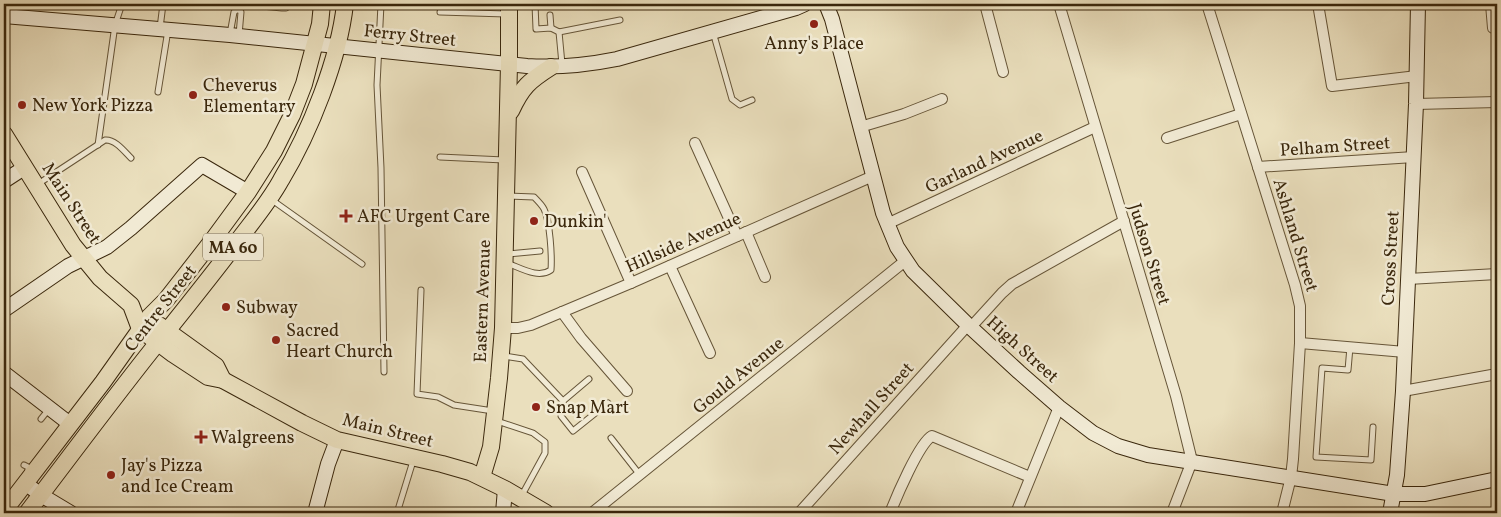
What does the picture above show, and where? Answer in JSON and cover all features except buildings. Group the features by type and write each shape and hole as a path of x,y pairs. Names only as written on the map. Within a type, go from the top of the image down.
{"main road":[{"name":"Centre Street","path":"4,511 19,485 103,382 145,323 182,281 248,192 274,151 292,115 304,84 322,4"},
{"name":"Centre Street","path":"27,513 282,180 314,114 323,90 344,17 345,4"},
{"name":"Eastern Avenue","path":"482,477 489,457 495,416 503,328 509,9"},
{"path":"508,118 518,95 524,87 531,80 556,66"},
{"name":"Main Street","path":"4,134 73,245 100,278 114,288 145,323 163,337 216,366 223,380 337,440 458,468 505,488 546,513"}],"street":[{"name":"High Street","path":"826,4 832,19 887,224 905,261 969,326 1059,407 1093,433 1118,446 1148,454 1394,494 1424,494 1497,479"},
{"path":"985,4 1004,72"},
{"name":"Judson Street","path":"1059,4 1176,396 1192,461"},
{"name":"Ashland Street","path":"1207,4 1300,306 1300,344 1291,477 1282,513"},
{"path":"1318,4 1332,86 1417,76"},
{"name":"Cross Street","path":"1390,513 1399,455 1403,391 1414,157 1418,4"},
{"path":"1492,4 1493,28"},
{"name":"Ferry Street","path":"4,16 164,29 509,64 556,66 589,64 617,59 799,5"},
{"path":"860,127 904,114 942,99"},
{"path":"1416,104 1497,102"},
{"path":"1167,138 1241,114"},
{"name":"Garland Avenue","path":"887,224 1095,127"},
{"path":"695,142 765,277"},
{"name":"Pelham Street","path":"1258,167 1414,157"},
{"path":"4,310 62,270 107,247 202,165 248,192"},
{"path":"4,181 24,168"},
{"path":"582,172 631,283"},
{"name":"Hillside Avenue","path":"503,328 525,326 562,312 873,176"},
{"name":"Newhall Street","path":"799,513 1002,292 1012,284 1124,221"},
{"name":"Gould Avenue","path":"592,513 905,261"},
{"path":"670,266 710,353"},
{"path":"1408,279 1497,274"},
{"path":"562,312 581,338 627,391"},
{"path":"1300,344 1405,352"},
{"path":"4,374 45,414 70,424"},
{"path":"1403,391 1497,374"},
{"path":"1016,513 1059,407"},
{"path":"890,513 908,472 926,440 932,436 1030,476"},
{"path":"315,513 328,464 337,440"},
{"path":"1172,513 1192,461"},
{"path":"19,485 41,495 70,513"},
{"path":"503,513 505,488"}],"lane":[{"path":"98,145 115,25 122,4"},
{"path":"158,92 164,29 163,4"},
{"path":"243,4 286,8 291,4"},
{"path":"381,4 377,85 381,168 384,372"},
{"path":"535,4 536,29 550,28 559,32 620,20"},
{"path":"238,6 241,12 234,36 234,12 238,6"},
{"path":"440,12 509,9"},
{"path":"550,15 550,28"},
{"path":"713,31 732,99 740,105 752,100"},
{"path":"556,66 559,32"},
{"path":"36,186 104,140 113,141 132,158"},
{"path":"440,157 507,160"},
{"path":"504,258 534,274 546,274 551,270 552,260 547,216 544,207 534,197 506,196"},
{"path":"269,199 362,264"},
{"path":"504,258 540,251"},
{"path":"421,290 417,394 438,397 454,405 495,416 533,433 545,442 545,453 521,498"},
{"path":"1350,347 1348,370 1322,368 1316,457 1371,460 1374,427"},
{"path":"501,356 523,359 563,401"},
{"path":"589,379 563,401 561,416 573,431 608,403"},
{"path":"611,438 640,475"},
{"path":"397,513 414,458"},
{"path":"19,485 29,470 24,465"}],"place":[{"name":"Anny's Place","path":"814,24"},
{"name":"Cheverus Elementary","path":"193,95"},
{"name":"New York Pizza","path":"22,105"},
{"name":"AFC Urgent Care","path":"346,216"},
{"name":"Dunkin'","path":"534,221"},
{"name":"Subway","path":"226,307"},
{"name":"Sacred Heart Church","path":"276,340"},
{"name":"Snap Mart","path":"536,407"},
{"name":"Walgreens","path":"201,437"},
{"name":"Jay's Pizza and Ice Cream","path":"111,475"}]}
